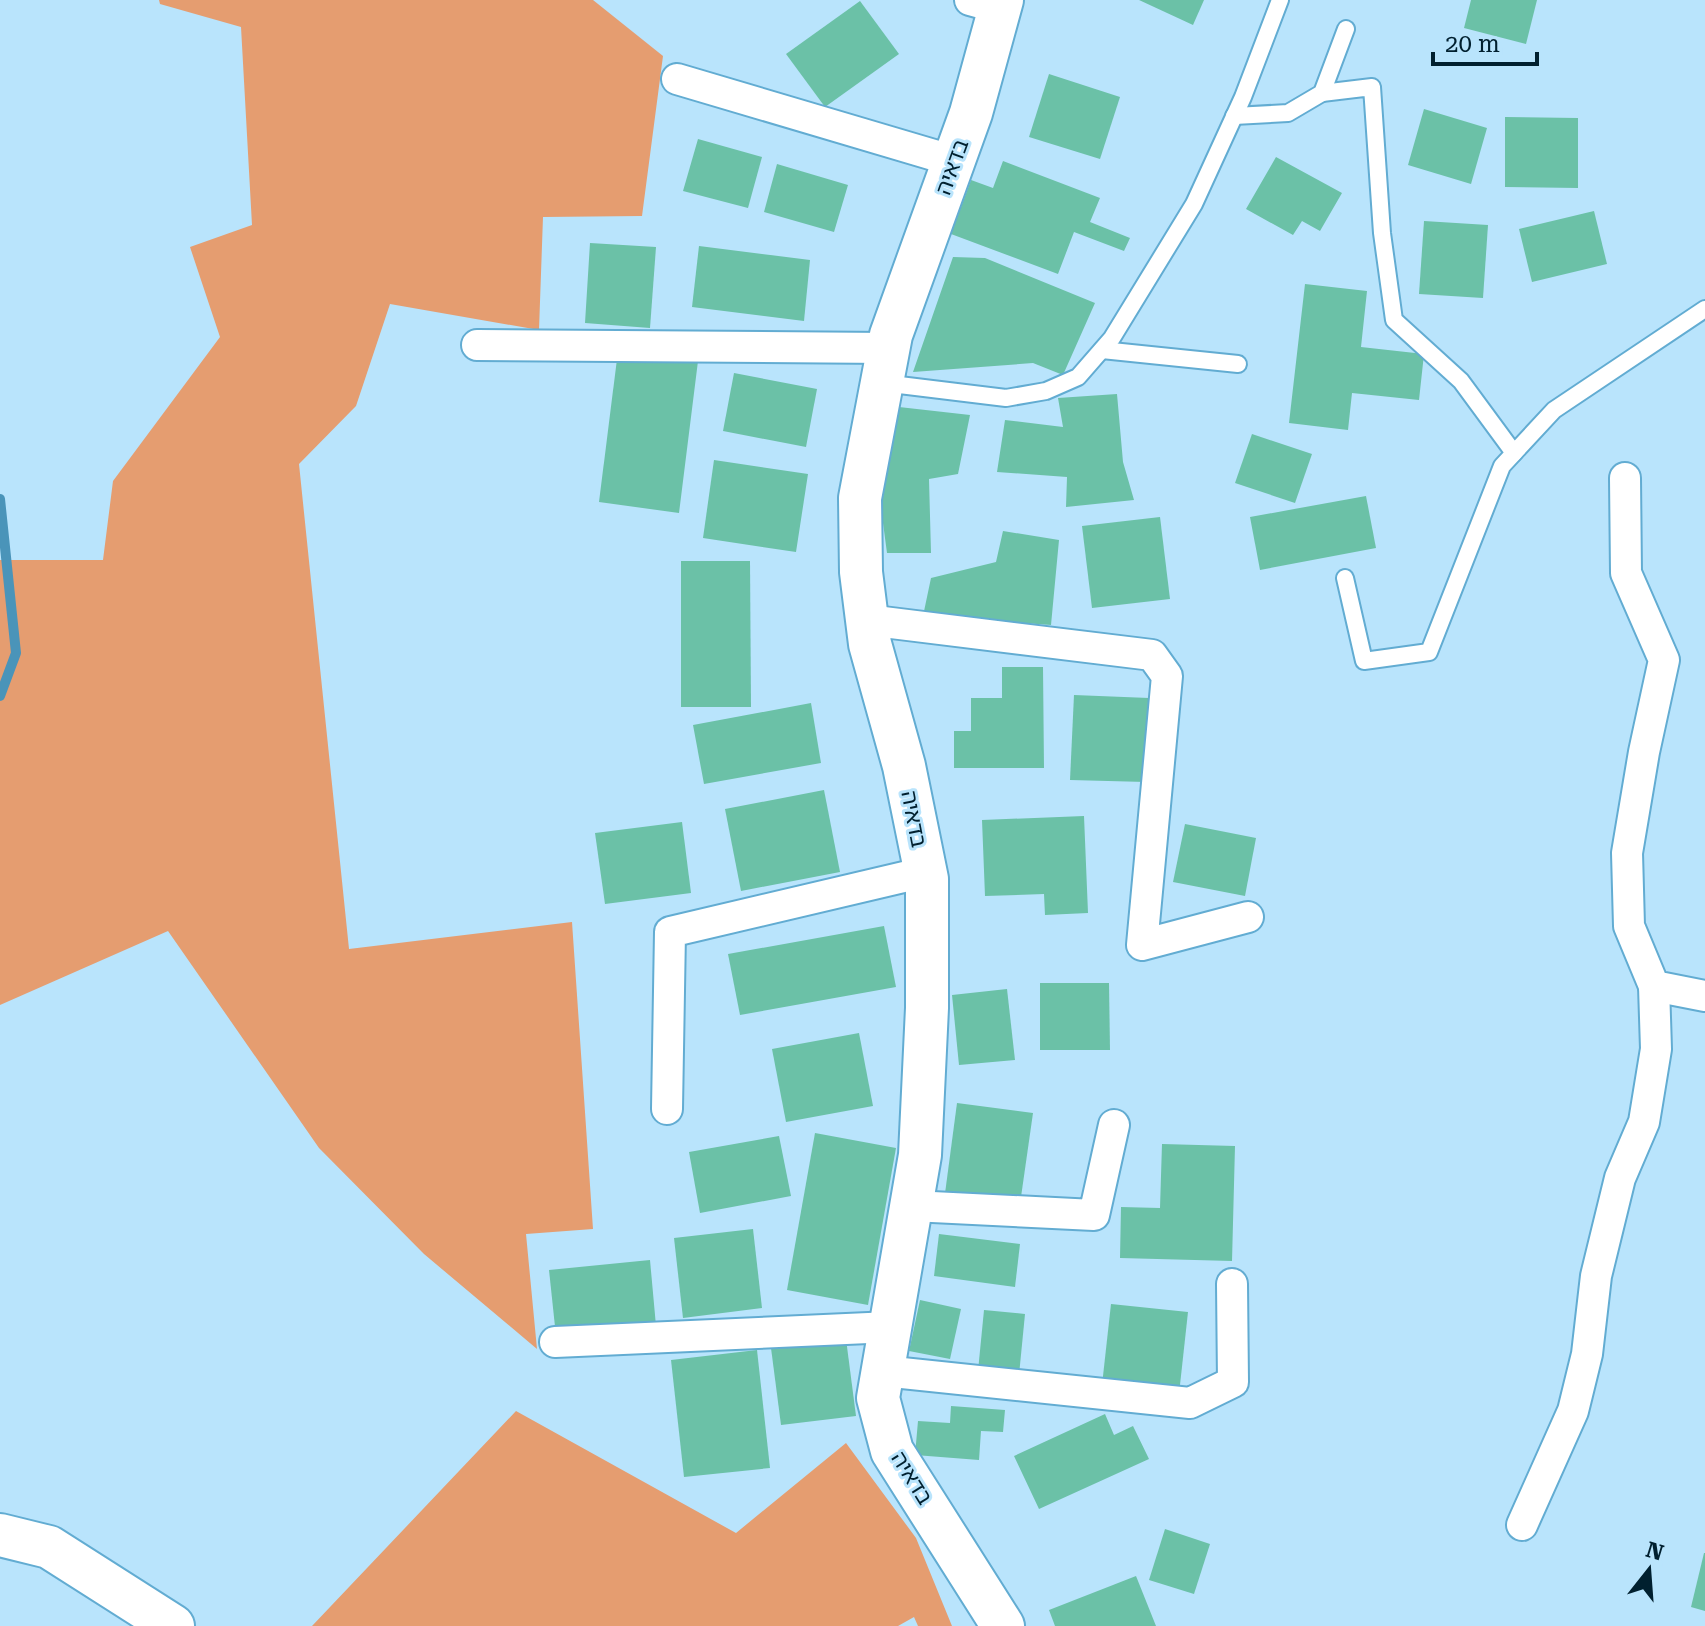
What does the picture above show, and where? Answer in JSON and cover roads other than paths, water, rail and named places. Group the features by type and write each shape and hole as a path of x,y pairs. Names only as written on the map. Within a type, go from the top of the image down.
{"street":[{"name":"בדאיה","path":"990,3 971,113 891,335 860,498 861,572 870,644 904,766 925,872 927,1008 920,1155 878,1398 892,1451 1003,1626"},
{"path":"677,79 954,161"},
{"path":"477,345 885,366"},
{"path":"1522,1525 1573,1411 1587,1354 1596,1276 1620,1178 1644,1122 1656,1049 1654,986 1629,926 1627,853 1664,660 1626,573 1625,478"},
{"path":"867,620 1152,655 1167,676 1142,945 1248,917"},
{"path":"667,1109 670,932 925,872"},
{"path":"1654,986 1705,996"},
{"path":"912,1206 1094,1215 1114,1125"},
{"path":"883,1371 1190,1403 1233,1382 1232,1284"},
{"path":"555,1342 891,1327"},
{"path":"0,1535 49,1547 173,1626"}],"lane":[{"path":"885,366 1006,398 1046,391 1078,377 1112,338 1194,204 1234,116 1280,0"},
{"path":"1322,93 1346,29"},
{"path":"1234,116 1288,113 1322,93 1372,87 1382,233 1394,320 1461,381 1514,453"},
{"path":"1345,578 1364,661 1429,652 1502,466 1554,410 1705,309"},
{"path":"1102,350 1238,364"}],"waterway":[{"path":"0,499 16,653 0,696"}]}
